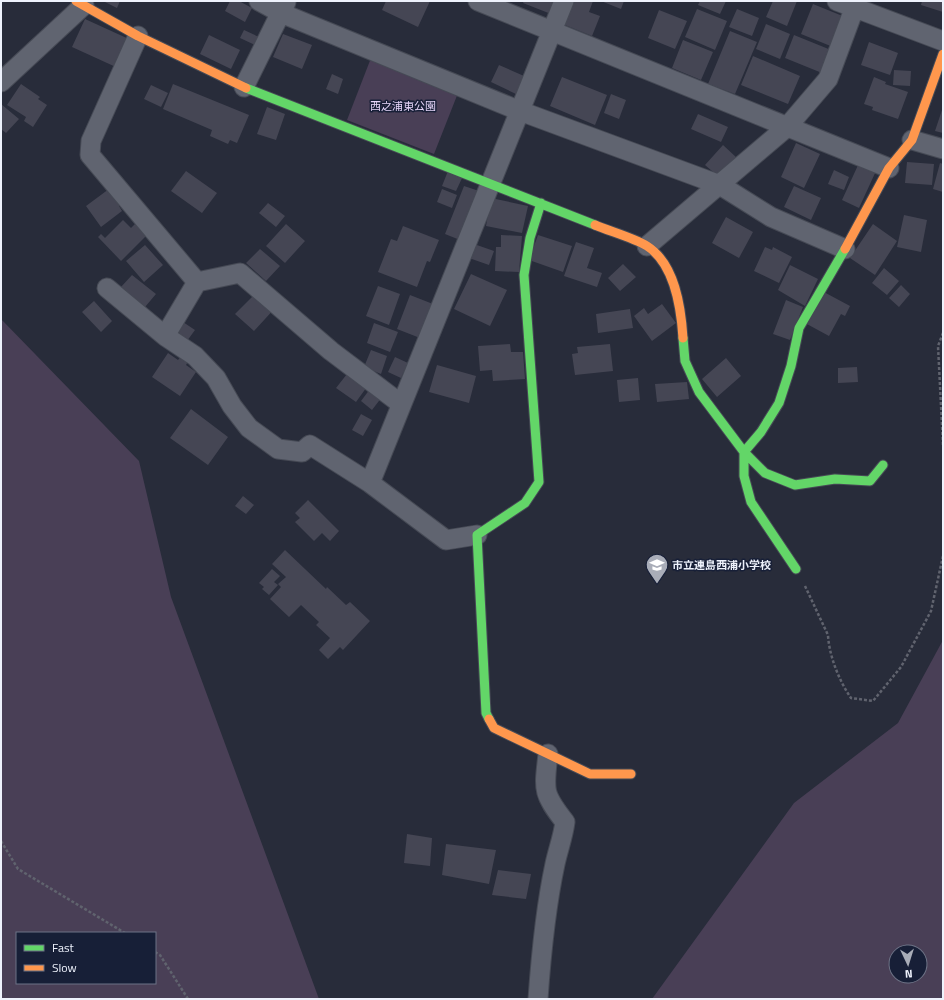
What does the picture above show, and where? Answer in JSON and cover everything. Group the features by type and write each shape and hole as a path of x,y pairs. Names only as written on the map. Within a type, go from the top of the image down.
{"street":[{"path":"259,1 284,7 520,111 720,185 771,217 845,249"},
{"path":"478,1 889,168"},
{"path":"370,483 564,1"},
{"path":"837,1 856,4 943,41"},
{"path":"1,82 80,3 138,36 244,87 491,183 647,246 665,265 676,291 682,317 685,361 699,392 744,452 765,473 794,485 835,479 870,481 883,465"},
{"path":"647,246 787,127 828,79 856,4"},
{"path":"244,87 284,7"},
{"path":"138,36 91,141 90,155 197,282"},
{"path":"796,569 751,502 744,476 744,452 761,432 779,403 791,366 799,328 845,249 889,168 912,140 943,54"},
{"path":"912,140 943,149"},
{"path":"108,288 165,336 195,356 216,378 232,406 249,428 278,449 302,452 310,445 370,483 446,540 477,535 525,503 539,482 524,275 530,238 541,203"},
{"path":"165,336 197,282 240,274 330,351 401,404"},
{"path":"477,535 486,713 494,728 590,774 631,774"},
{"path":"538,999 540,970 555,863 563,839 565,822 550,804 545,786 548,754"}],"path":[{"path":"943,333 938,346 943,444"},
{"path":"796,569 828,635 828,644 844,687 851,698 873,701 901,667 931,612 943,556"},
{"path":"1,841 18,869 123,932"},
{"path":"156,953 160,955 188,999"}],"green space":[{"name":"西之浦東公園","path":"371,58 458,93 434,154 347,120"},
{"path":"1,319 139,461 171,597 319,999 1,999"},
{"path":"943,640 943,999 652,999 794,803 898,723"}],"building":[{"path":"103,1 120,1 117,8"},
{"path":"230,1 239,1 252,8 245,22 225,11"},
{"path":"386,1 430,1 418,27 382,10"},
{"path":"524,1 556,1 551,14 523,3"},
{"path":"569,1 593,1 589,12 600,16 592,36 560,23"},
{"path":"601,1 624,1 621,9"},
{"path":"700,1 726,1 720,14 698,5"},
{"path":"773,1 797,1 787,26 766,17"},
{"path":"922,1 943,1 943,12 921,5"},
{"path":"813,4 845,17 833,47 801,34"},
{"path":"697,9 727,21 715,50 685,37"},
{"path":"737,9 759,18 752,36 729,27"},
{"path":"659,10 687,21 675,49 648,38"},
{"path":"85,19 131,40 118,68 72,47"},
{"path":"766,24 790,34 780,59 756,49"},
{"path":"244,30 259,37 255,45 240,38"},
{"path":"730,31 757,42 735,94 708,84"},
{"path":"283,34 312,45 302,69 273,57"},
{"path":"209,35 240,50 231,69 200,54"},
{"path":"794,35 831,50 822,73 785,58"},
{"path":"683,40 713,52 701,80 672,68"},
{"path":"869,42 898,53 890,75 861,65"},
{"path":"753,56 800,76 788,104 741,85"},
{"path":"499,65 524,76 516,94 491,82"},
{"path":"894,70 911,71 910,86 893,85"},
{"path":"332,74 343,79 338,94 326,89"},
{"path":"562,77 607,95 595,125 550,106"},
{"path":"874,77 886,82 885,84 908,92 898,119 872,110 873,107 864,104"},
{"path":"21,84 40,97 38,99 47,105 33,127 24,121 26,117 7,105"},
{"path":"173,84 249,115 237,143 230,140 228,144 210,136 212,130 163,109"},
{"path":"151,85 168,93 161,107 144,99"},
{"path":"611,94 626,100 619,119 604,113"},
{"path":"1,104 19,119 6,133 1,129"},
{"path":"267,107 285,114 276,140 257,134"},
{"path":"943,107 943,133 935,131"},
{"path":"698,114 728,127 721,142 691,129"},
{"path":"796,143 820,154 804,188 781,177"},
{"path":"723,145 737,158 720,178 705,165"},
{"path":"907,162 934,164 932,185 905,183"},
{"path":"859,163 876,171 859,208 842,200"},
{"path":"940,163 943,164 943,192 933,189"},
{"path":"834,170 849,177 844,190 828,184"},
{"path":"186,171 217,193 202,213 171,191"},
{"path":"448,171 463,176 456,191 442,186"},
{"path":"113,186 124,202 119,206 122,211 101,227 86,206"},
{"path":"464,186 479,191 460,240 445,234"},
{"path":"794,186 821,198 811,220 784,207"},
{"path":"442,189 457,195 452,208 437,202"},
{"path":"491,198 528,206 522,233 486,226"},
{"path":"268,203 285,216 276,227 259,213"},
{"path":"904,215 927,220 921,252 897,247"},
{"path":"726,217 753,232 739,258 712,243"},
{"path":"123,220 131,228 139,220 150,232 121,261 98,237 101,234 105,238"},
{"path":"286,224 305,241 285,263 266,246"},
{"path":"873,224 897,241 875,275 850,258"},
{"path":"403,226 439,240 430,262 427,261 417,287 378,272 391,239 397,241"},
{"path":"501,235 522,236 519,272 495,271 496,247 501,247"},
{"path":"538,235 572,246 563,272 529,260"},
{"path":"576,242 594,248 587,268 602,273 597,287 564,276"},
{"path":"474,244 494,251 489,265 469,258"},
{"path":"145,245 163,265 144,282 126,261"},
{"path":"765,247 772,250 773,247 792,257 779,283 754,271"},
{"path":"260,249 280,266 266,281 246,263"},
{"path":"623,264 636,277 620,291 608,278"},
{"path":"790,265 818,279 805,306 778,290"},
{"path":"884,268 899,281 887,295 872,283"},
{"path":"471,274 507,290 490,326 454,309"},
{"path":"132,275 156,294 145,307 121,287"},
{"path":"901,285 910,294 899,307 889,298"},
{"path":"378,286 400,294 389,325 366,316"},
{"path":"258,291 276,307 254,331 235,314"},
{"path":"822,291 850,306 845,316 841,314 829,336 805,323"},
{"path":"410,295 433,304 420,338 397,329"},
{"path":"786,300 803,307 790,340 773,334"},
{"path":"94,301 112,321 101,332 82,312"},
{"path":"662,304 676,323 652,341 634,316 644,308 648,314"},
{"path":"630,309 633,328 598,333 596,314"},
{"path":"180,320 195,330 187,341 172,331"},
{"path":"374,323 398,332 390,352 367,343"},
{"path":"510,344 511,352 523,352 525,379 493,381 492,370 480,371 478,346"},
{"path":"610,344 613,371 575,375 572,354 578,353 577,347"},
{"path":"371,350 387,356 381,374 364,367"},
{"path":"168,353 178,360 182,355 189,360 186,365 196,372 180,396 152,377"},
{"path":"395,357 408,363 401,378 388,372"},
{"path":"726,358 741,376 717,397 702,379"},
{"path":"437,365 476,376 469,403 429,392"},
{"path":"857,367 858,382 838,383 838,368"},
{"path":"347,374 369,384 356,402 336,388"},
{"path":"638,378 640,400 619,402 617,380"},
{"path":"687,382 689,399 657,402 655,384"},
{"path":"373,385 385,393 372,410 361,401"},
{"path":"191,409 228,437 208,465 170,438"},
{"path":"361,414 372,420 363,436 352,430"},
{"path":"243,496 254,505 246,514 235,506"},
{"path":"308,500 339,531 330,541 322,533 314,541 295,522 300,518 295,513"},
{"path":"285,550 326,589 327,587 346,605 350,602 370,621 343,650 340,647 328,659 319,650 330,638 316,625 319,622 301,605 289,617 270,599 281,587 278,584 286,577 272,564"},
{"path":"272,569 280,576 274,582 278,585 269,595 262,589 264,587 259,583"},
{"path":"407,834 432,838 430,866 404,863"},
{"path":"446,844 496,850 489,884 442,875"},
{"path":"498,870 531,874 526,899 492,895"}],"traffic: fast":[{"path":"246,88 595,225"},
{"path":"489,719 486,713 477,535 525,503 539,482 524,275 530,238 541,203"},
{"path":"796,569 751,502 744,476 744,452 761,432 779,403 791,366 799,328 845,249"},
{"path":"683,338 685,361 699,392 744,452 765,473 795,485 835,479 870,481 883,465"}],"traffic: slow":[{"path":"76,1 138,36 246,88"},
{"path":"845,249 889,168 912,140 943,54"},
{"path":"595,225 642,243 657,254 664,264 675,287 683,338"},
{"path":"489,719 494,728 590,774 631,774"}],"place":[{"name":"市立連島西浦小学校","path":"657,584"}]}
